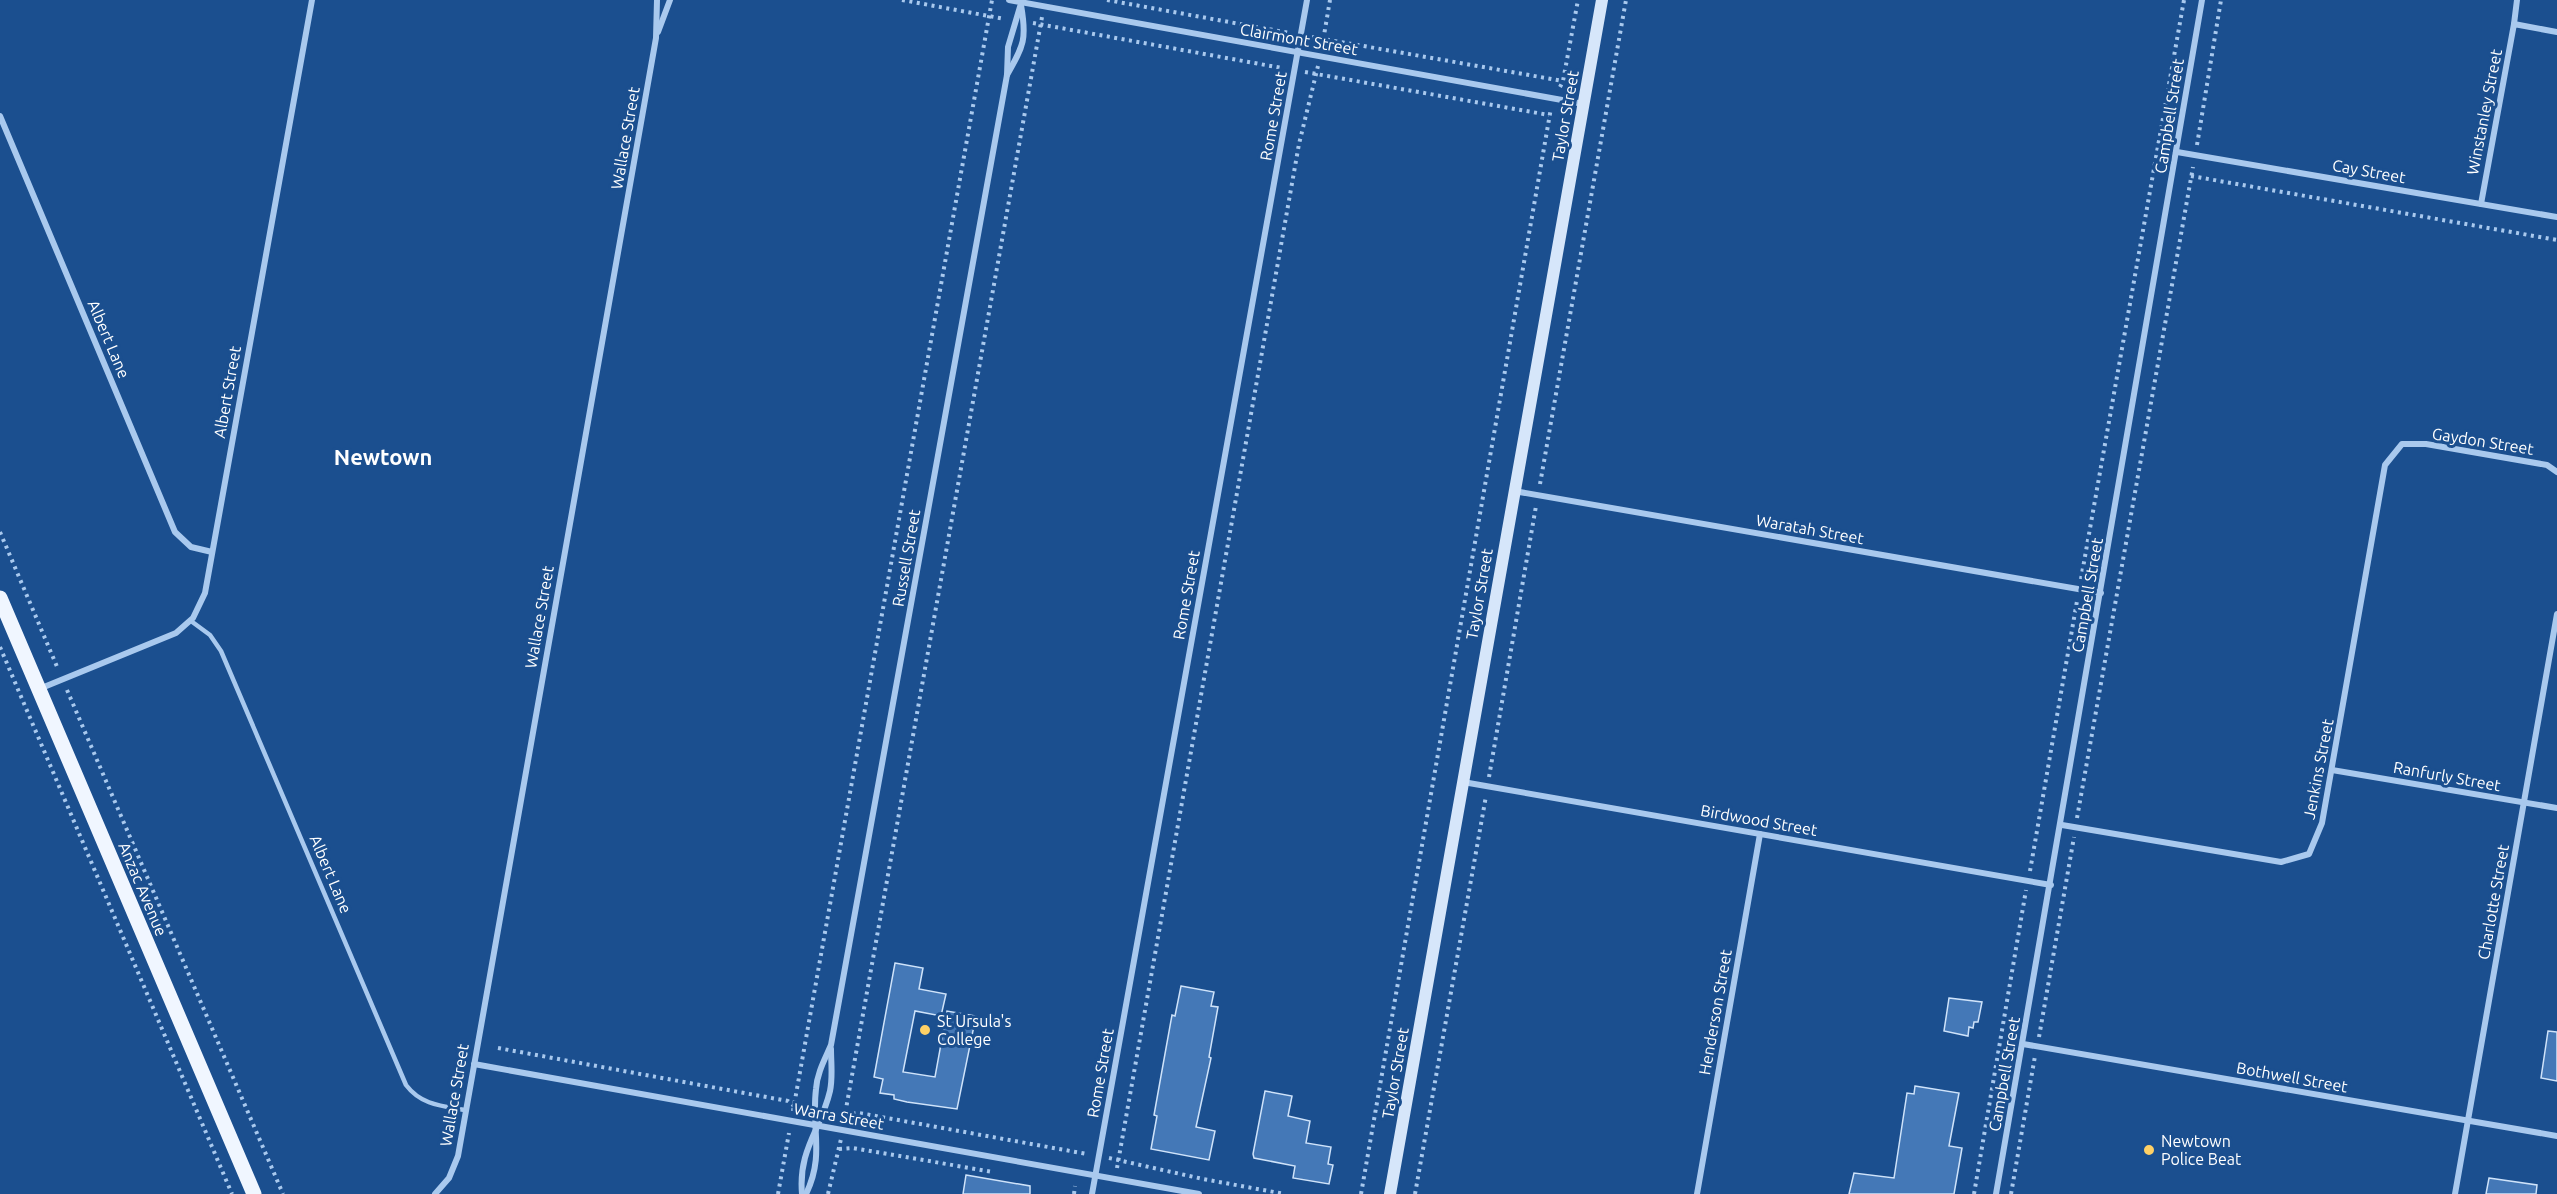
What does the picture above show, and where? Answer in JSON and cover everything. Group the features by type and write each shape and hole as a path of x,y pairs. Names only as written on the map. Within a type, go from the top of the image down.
{"main road":[{"name":"Anzac Avenue","path":"0,598 254,1194"}],"street":[{"name":"Albert Street","path":"38,689 166,638 190,621 205,594 312,0"},
{"name":"Wallace Street","path":"435,1194 449,1178 458,1156 656,38 657,0"},
{"name":"Wallace Street","path":"656,38 670,0"},
{"name":"Clairmont Street","path":"1009,0 1584,104"},
{"name":"Rome Street","path":"1092,1194 1307,0"},
{"name":"Taylor Street","path":"1390,1194 1602,0"},
{"name":"Campbell Street","path":"1996,1194 2062,825 2202,0"},
{"name":"Winstanley Street","path":"2481,204 2517,0"},
{"name":"Russell Street","path":"804,1194 800,1175 803,1157 829,1094 832,1078 831,1045 1007,75 1008,47 1021,1"},
{"name":"Russell Street","path":"1007,75 1022,49 1025,32 1021,1"},
{"path":"2514,24 2557,32"},
{"name":"Albert Lane","path":"0,116 175,532 191,547 212,552"},
{"name":"Cay Street","path":"2177,152 2557,218"},
{"name":"Jenkins Street","path":"2062,825 2281,862 2309,854 2322,823 2385,465 2402,444"},
{"name":"Gaydon Street","path":"2402,444 2426,444 2547,465 2557,472"},
{"name":"Waratah Street","path":"1514,491 2101,593"},
{"name":"Charlotte Street","path":"2455,1194 2557,614"},
{"name":"Ranfurly Street","path":"2332,770 2557,808"},
{"name":"Birdwood Street","path":"1463,782 2051,885"},
{"name":"Henderson Street","path":"1697,1194 1760,834"},
{"name":"Bothwell Street","path":"2023,1044 2557,1136"},
{"name":"Russell Street","path":"804,1194 814,1177 817,1160 815,1091 818,1075 831,1045"},
{"name":"Warra Street","path":"474,1064 1199,1194"}],"lane":[{"name":"Albert Lane","path":"190,621 210,635 225,659 406,1085 412,1093 425,1102 465,1110"},
{"path":"442,1187 446,1194"}],"path":[{"path":"902,0 1014,20"},
{"path":"778,1194 992,0"},
{"path":"1107,0 1563,81"},
{"path":"1118,1160 1299,144 1317,75 1330,0"},
{"path":"1361,1194 1549,116 1553,99 1563,81 1578,0"},
{"path":"1416,1194 1626,0"},
{"path":"2011,1194 2222,0"},
{"path":"828,1194 834,1161 839,1149 1044,6"},
{"path":"1023,21 1549,116"},
{"path":"2191,176 2557,240"},
{"path":"0,532 283,1194"},
{"path":"0,647 232,1194"},
{"path":"498,1048 788,1101 794,1106"},
{"path":"845,1114 859,1113 1099,1156 1285,1194"},
{"path":"839,1149 853,1148 993,1172"},
{"path":"1064,1184 1082,1190"},
{"path":"1074,1194 1075,1186"}],"building":[{"path":"895,963 923,968 919,989 946,994 941,1016 915,1011 903,1072 935,1077 947,1011 976,1016 957,1109 907,1102 894,1099 894,1095 880,1093 883,1079 874,1077"},
{"path":"1181,986 1214,992 1211,1006 1218,1007 1209,1057 1211,1058 1196,1127 1215,1131 1209,1160 1151,1149 1157,1116 1154,1115 1172,1015 1175,1016"},
{"path":"1949,998 1982,1002 1978,1022 1974,1022 1973,1028 1969,1027 1968,1036 1944,1031"},
{"path":"2548,1031 2557,1032 2557,1081 2541,1078"},
{"path":"1915,1086 1959,1093 1949,1146 1962,1148 1954,1194 1849,1194 1854,1173 1894,1178 1907,1093 1914,1094"},
{"path":"1265,1091 1292,1096 1288,1116 1310,1121 1306,1143 1331,1147 1328,1164 1333,1165 1329,1184 1293,1178 1295,1166 1254,1158"},
{"path":"966,1175 1030,1186 1030,1194 963,1194"},
{"path":"2489,1178 2537,1185 2536,1194 2486,1194"}],"place":[{"name":"St Ursula's College","path":"925,1030"},
{"name":"Newtown Police Beat","path":"2149,1150"}],"district":[{"name":"Newtown","path":"383,457"}]}
